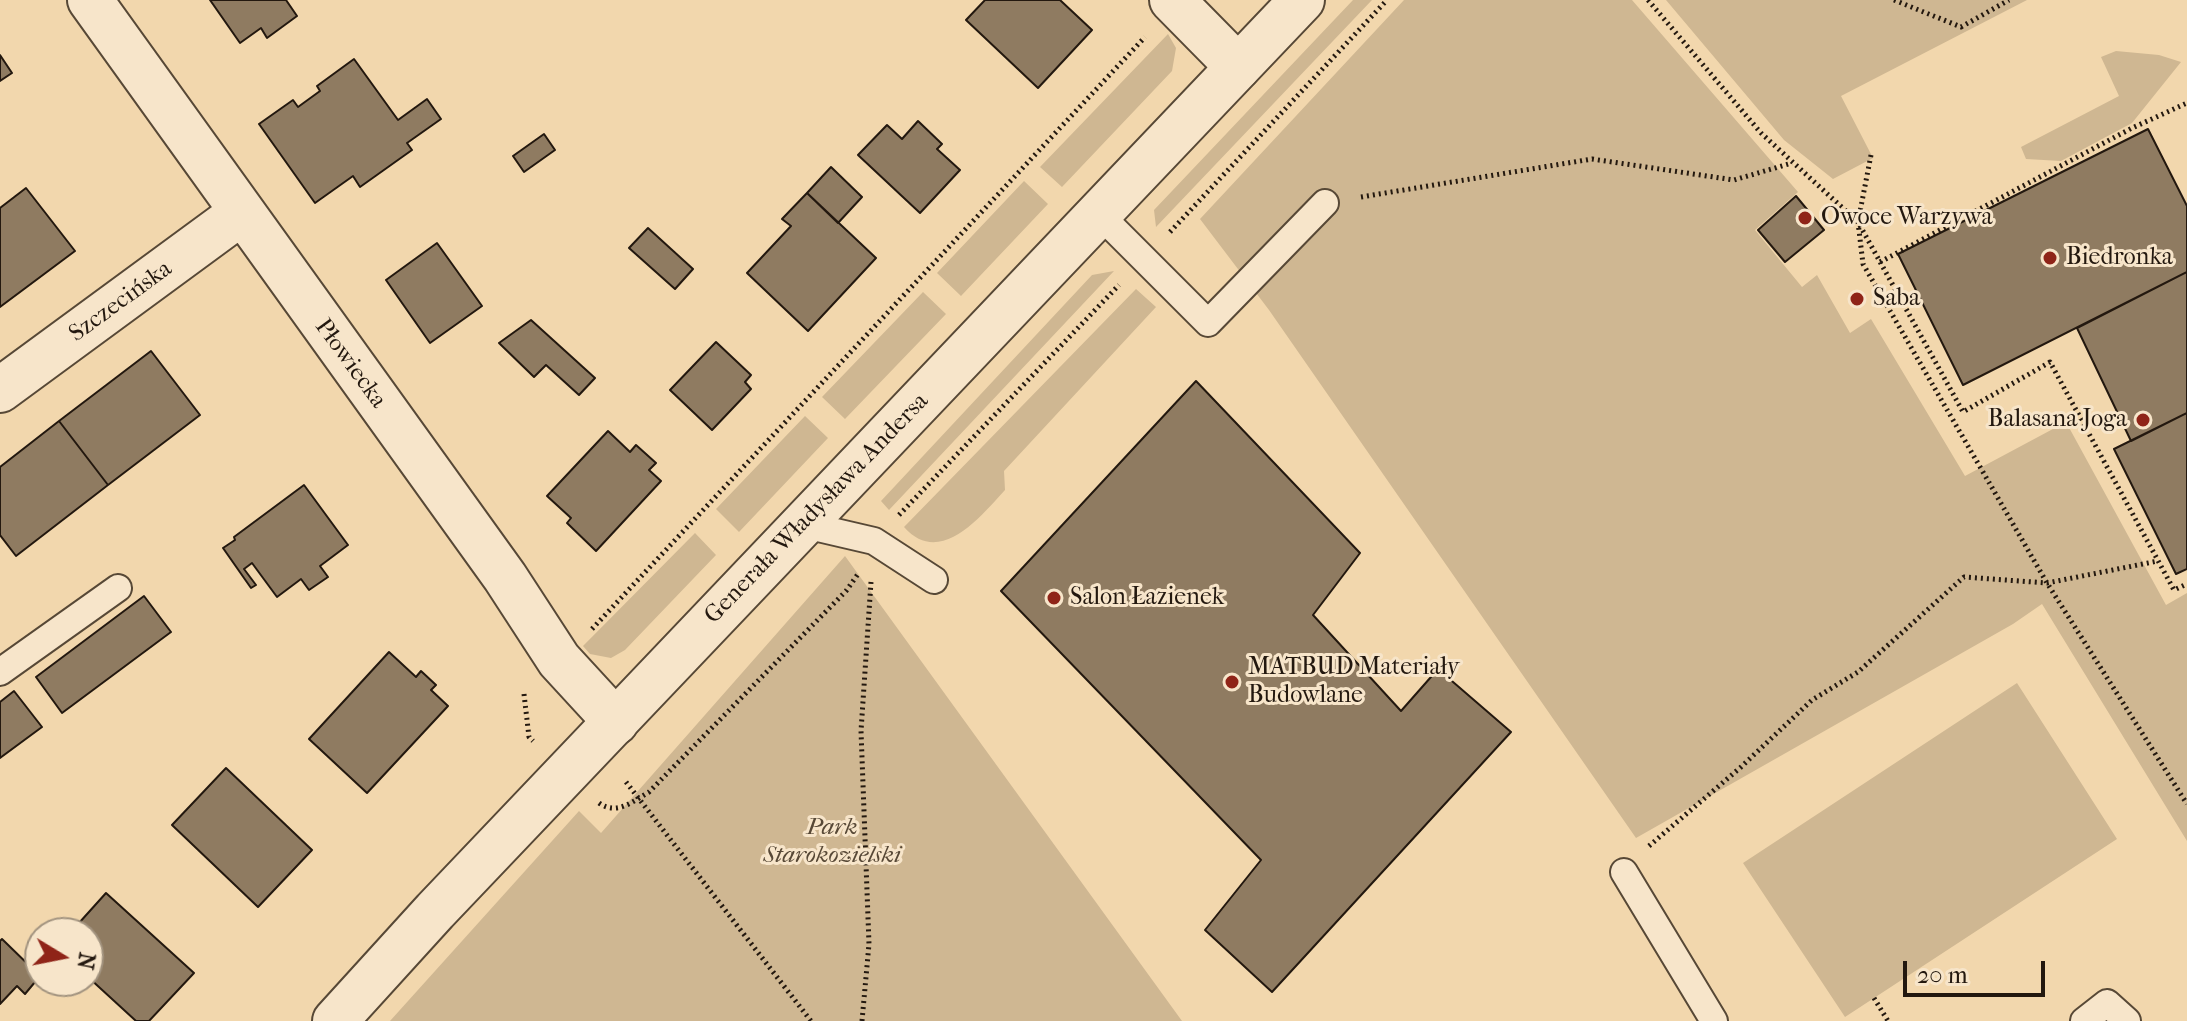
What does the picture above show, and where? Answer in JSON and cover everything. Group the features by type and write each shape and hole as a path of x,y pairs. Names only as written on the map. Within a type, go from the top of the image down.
{"street":[{"name":"Płowiecka","path":"90,0 505,577 559,660 616,722"},
{"name":"Generała Władysława Andersa","path":"335,1021 801,524 1100,215 1302,0"},
{"path":"1162,14 1238,67"},
{"name":"Szczecińska","path":"0,390 241,213"}],"lane":[{"path":"1100,215 1208,323 1325,203"},
{"path":"801,524 874,541 934,580"},
{"path":"2,667 118,588"},
{"path":"1624,872 1714,1021"},
{"path":"2084,1021 2107,1003 2127,1021"}],"path":[{"path":"1648,0 1761,133 1858,222 1963,412 2050,362 2174,590 2187,584"},
{"path":"1894,0 1961,27 2009,0"},
{"path":"586,637 1162,14"},
{"path":"1880,262 2132,128 2187,103"},
{"path":"1871,155 1858,222 1863,264 2047,583 2187,804"},
{"path":"1325,203 1592,159 1734,180 1793,163"},
{"path":"603,807 623,808 649,792 846,591 865,563 874,541"},
{"path":"862,1021 869,944 861,731 874,541"},
{"path":"1624,872 1653,841 1741,767 1812,700 1858,672 1964,577 2047,583 2158,561"},
{"path":"626,782 811,1021"},
{"path":"1874,998 1888,1021"}],"green space":[{"path":"1353,0 1372,0 1156,227 1154,210"},
{"path":"1404,0 1632,0 1798,192 1755,230 1802,287 1817,275 1850,333 1871,319 1965,476 2066,422 2166,605 2187,593 2187,841 2042,604 2013,624 1636,838 1269,310 1200,219"},
{"path":"1666,0 2027,0 1841,96 1873,158 1833,179 1784,140"},
{"path":"1168,34 1176,48 1172,71 1062,187 1040,167"},
{"path":"2116,51 2159,55 2181,62 2132,123 2061,161 2026,159 2021,147 2119,96 2101,57"},
{"path":"1024,181 1048,204 961,296 937,273"},
{"path":"1114,271 889,510 881,501 1092,275"},
{"path":"1136,289 1156,307 1004,471 1005,490 984,513 959,534 945,540 932,542 918,538 904,527"},
{"path":"923,292 946,314 845,419 822,397"},
{"path":"805,416 828,438 739,532 716,509"},
{"path":"695,533 716,555 625,650 611,658 590,654 583,646"},
{"name":"Park Starokozielski","path":"845,556 1182,1021 390,1021 579,811 601,833"},
{"path":"2017,683 2117,839 1845,1017 1743,863"}],"building":[{"path":"210,0 286,0 297,16 267,38 261,28 240,43"},
{"path":"985,0 1060,0 1092,30 1038,88 966,20"},
{"path":"0,55 12,73 0,81"},
{"path":"354,59 398,120 427,99 441,119 407,143 412,150 360,187 353,176 315,203 259,124 293,100 298,107 320,91 317,86"},
{"path":"918,121 942,144 937,149 960,170 920,213 858,155 887,125 902,139"},
{"path":"2148,129 2187,206 2187,272 1963,385 1898,254"},
{"path":"544,134 555,150 524,172 513,156"},
{"path":"831,167 862,197 838,223 807,193"},
{"path":"26,188 75,251 0,307 0,208"},
{"path":"807,193 876,258 808,331 747,273 791,226 782,219"},
{"path":"1796,196 1824,230 1785,262 1758,230"},
{"path":"648,228 693,269 675,289 629,248"},
{"path":"437,243 482,306 430,343 386,280"},
{"path":"2187,272 2187,413 2131,441 2077,328"},
{"path":"531,320 595,378 579,395 546,365 534,377 499,343"},
{"path":"716,342 751,375 745,382 751,389 712,430 670,390"},
{"path":"151,351 200,415 108,485 59,421"},
{"name":"MATBUD Materiały Budowlane","path":"1196,381 1360,553 1313,615 1401,711 1438,669 1511,732 1272,992 1205,930 1261,860 1001,591"},
{"path":"2187,413 2187,569 2176,574 2114,449"},
{"path":"59,421 108,485 16,556 0,535 0,467"},
{"path":"608,431 630,452 636,445 656,463 649,470 661,481 596,551 567,523 571,518 547,496"},
{"path":"304,485 348,545 320,566 328,577 309,590 301,579 277,597 252,563 244,569 256,585 251,588 223,548"},
{"path":"144,596 171,632 62,713 36,677"},
{"path":"389,652 416,677 421,671 436,685 431,690 448,706 367,793 309,739"},
{"path":"14,691 42,727 0,758 0,702"},
{"path":"226,768 312,850 258,907 172,825"},
{"path":"106,893 194,973 149,1021 136,1021 104,992 104,917 84,917"},
{"path":"2,939 24,960 24,993 17,986 0,1004"}],"place":[{"name":"Owoce Warzywa","path":"1805,218"},
{"name":"Biedronka","path":"2050,258"},
{"name":"Saba","path":"1857,299"},
{"name":"Balasana Joga","path":"2143,420"},
{"name":"Salon Łazienek","path":"1054,598"},
{"name":"MATBUD Materiały Budowlane","path":"1232,682"}]}
